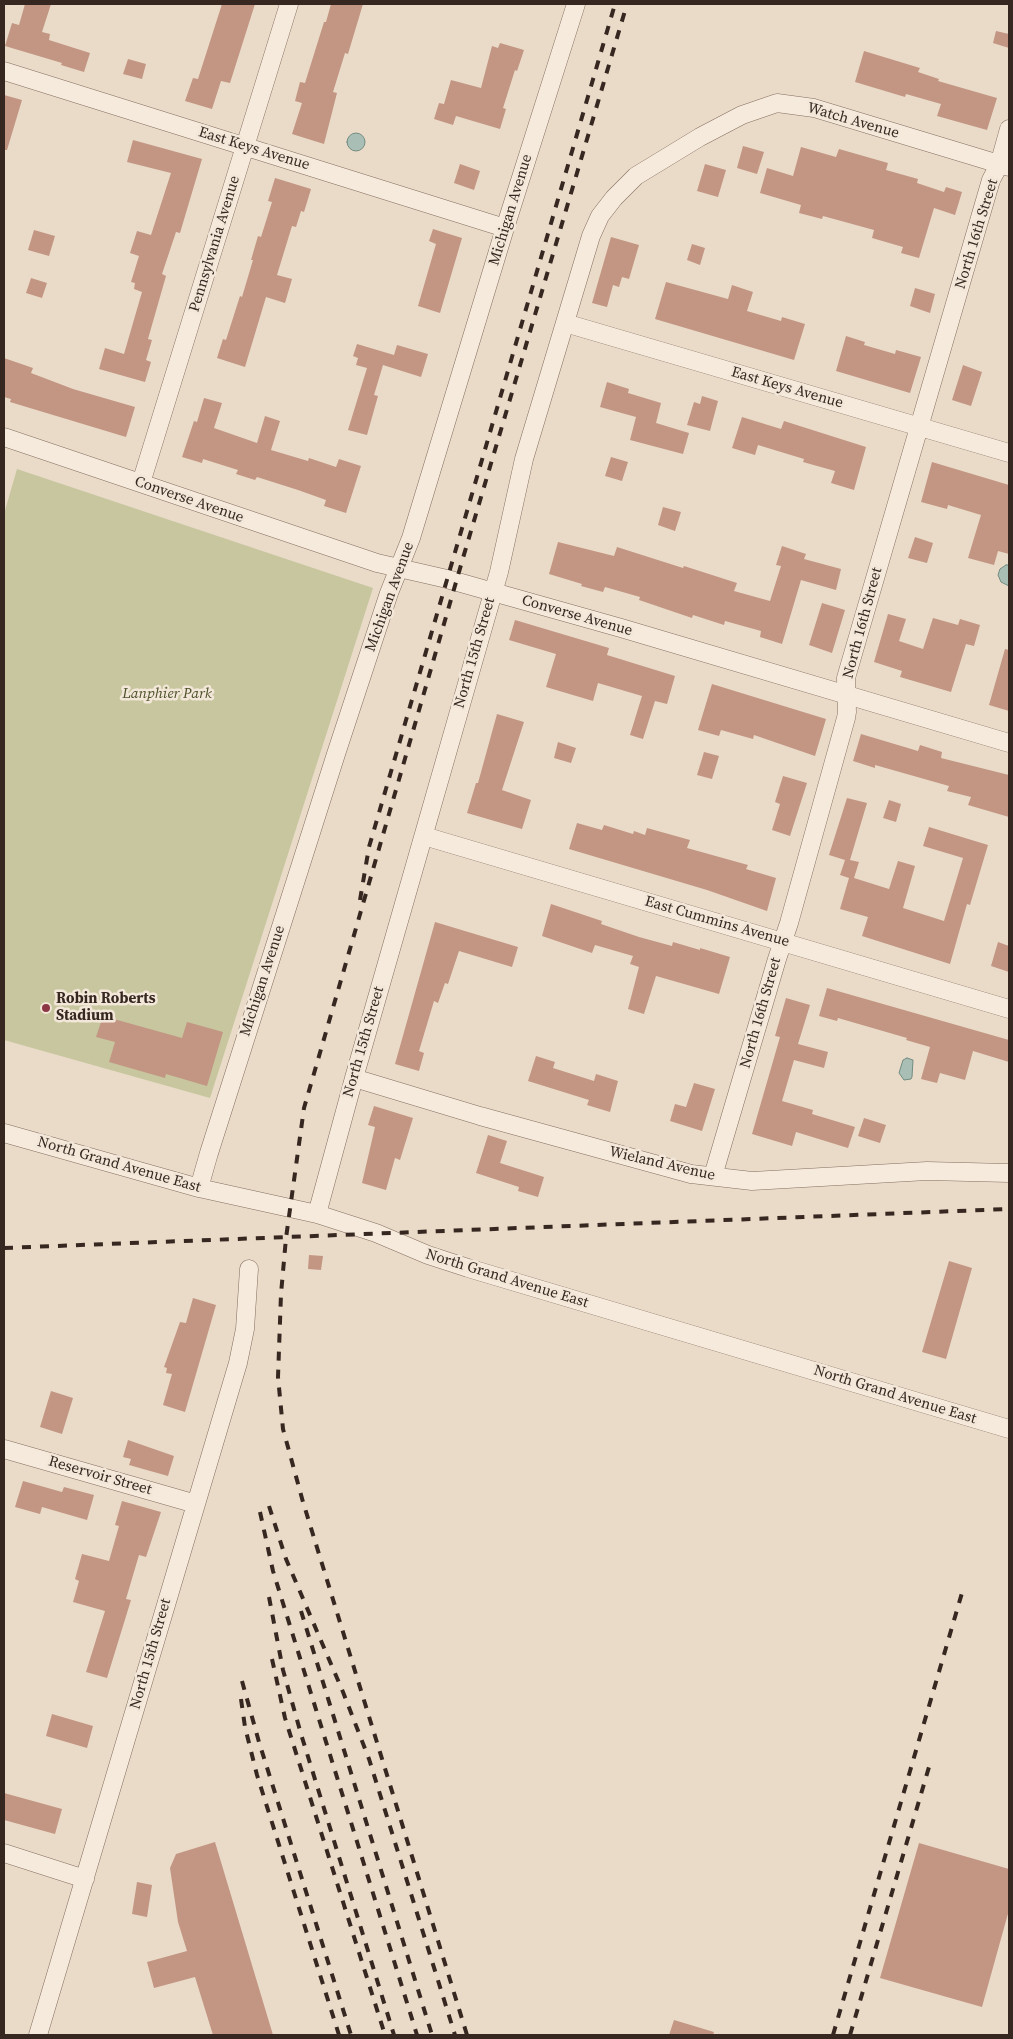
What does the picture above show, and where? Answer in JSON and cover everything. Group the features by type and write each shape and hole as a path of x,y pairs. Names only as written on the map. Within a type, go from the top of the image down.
{"street":[{"name":"Pennsylvania Avenue","path":"141,484 289,4"},
{"name":"Michigan Avenue","path":"199,1188 330,773 399,569 412,538 505,228 576,4"},
{"name":"East Keys Avenue","path":"4,70 505,228"},
{"name":"Watch Avenue","path":"700,137 742,115 777,103 783,103 814,108 1004,166"},
{"name":"North 16th Street","path":"713,1176 783,941 847,712 846,678 991,180 1004,166 1009,129"},
{"name":"North 15th Street","path":"316,1214 492,592 524,458 591,236 600,216 614,198 636,176 700,137"},
{"name":"East Keys Avenue","path":"565,323 1009,453"},
{"name":"Converse Avenue","path":"4,437 399,569 447,579 621,628 1009,743"},
{"name":"East Cummins Avenue","path":"424,836 1009,1009"},
{"name":"Wieland Avenue","path":"354,1078 480,1116 664,1167 752,1182 927,1171 1009,1172"},
{"name":"North Grand Avenue East","path":"4,1132 199,1188 316,1214 376,1233 428,1255 468,1268 1009,1429"},
{"name":"North 15th Street","path":"38,2035 238,1363 245,1330 249,1269"},
{"name":"Reservoir Street","path":"4,1449 196,1504"},
{"path":"4,1853 85,1879"}],"green space":[{"name":"Lanphier Park","path":"17,469 373,588 210,1098 4,1040 4,514"}],"shaded area":[{"path":"356,133 362,136 365,142 362,148 356,151 350,148 347,142 350,136"},
{"path":"1009,565 1009,586 1001,582 998,575 1000,569"},
{"path":"907,1058 913,1060 912,1077 911,1079 904,1080 899,1073 903,1060"}],"building":[{"path":"25,4 51,4 42,32 50,34 49,40 90,53 84,72 61,65 62,63 5,46 12,23 19,25"},
{"path":"222,4 255,4 230,83 221,81 212,109 185,101 193,78 198,79"},
{"path":"331,4 363,4 348,54 345,53 333,92 337,93 324,144 292,134 302,103 295,101 300,82 305,83"},
{"path":"996,31 1009,34 1009,48 993,43"},
{"path":"500,43 524,50 517,71 515,70 503,108 506,109 500,129 456,116 453,125 434,119 439,103 444,104 451,80 481,88 492,46 498,48"},
{"path":"864,51 920,68 918,72 939,79 938,81 997,98 987,130 937,116 941,104 906,94 905,97 855,82"},
{"path":"128,59 146,64 142,79 123,74"},
{"path":"4,95 22,100 7,150 4,150"},
{"path":"133,140 202,159 180,233 176,232 162,274 166,276 148,339 152,340 146,360 151,362 145,382 99,369 105,348 124,354 142,292 134,289 135,283 131,282 139,256 130,253 137,231 151,235 171,173 127,162"},
{"path":"743,146 764,152 757,174 737,168"},
{"path":"801,147 836,157 839,149 888,163 886,170 918,179 917,183 944,192 946,187 962,192 955,215 934,208 919,258 901,253 903,247 872,238 874,230 823,216 822,219 799,213 801,205 760,193 767,168 793,176"},
{"path":"460,164 480,171 474,190 454,183"},
{"path":"705,164 726,170 718,197 697,191"},
{"path":"275,178 311,189 304,212 301,211 296,227 292,226 277,275 292,279 285,303 266,297 245,367 217,358 223,339 226,340 240,296 242,297 258,236 261,237 272,202 268,201"},
{"path":"433,229 462,238 440,313 418,306 436,244 429,241"},
{"path":"34,230 55,236 49,256 28,250"},
{"path":"611,237 639,245 629,279 622,277 619,287 613,285 607,307 592,303"},
{"path":"692,244 705,248 700,265 687,260"},
{"path":"31,278 47,283 42,298 26,293"},
{"path":"666,282 728,299 732,285 753,292 747,311 781,321 782,317 805,324 794,360 655,319"},
{"path":"915,288 935,294 930,313 910,306"},
{"path":"846,336 865,342 864,345 895,354 896,350 921,357 910,393 836,371"},
{"path":"357,344 394,355 397,345 428,354 421,377 383,365 374,395 378,396 367,435 348,430 367,368 356,365 358,358 353,356"},
{"path":"4,358 33,368 31,373 73,389 135,407 126,437 10,402 11,399 4,397"},
{"path":"963,365 982,372 971,406 952,400"},
{"path":"607,382 629,389 628,393 661,403 656,423 689,433 683,454 630,440 636,417 600,407"},
{"path":"702,396 718,401 710,431 687,425 694,402 700,404"},
{"path":"204,398 222,403 214,428 257,443 265,416 280,421 271,450 308,461 309,458 336,467 339,459 361,466 346,513 324,506 326,500 298,490 257,477 255,480 236,474 238,470 203,459 202,463 182,457 194,421 197,422"},
{"path":"742,417 781,429 784,421 866,447 854,490 831,483 835,471 803,462 804,459 758,445 755,455 732,448"},
{"path":"611,457 628,462 622,481 605,476"},
{"path":"932,462 1009,485 1009,554 998,551 994,565 968,558 981,515 948,505 947,509 921,502"},
{"path":"663,507 681,512 675,531 658,525"},
{"path":"915,537 933,543 927,563 908,558"},
{"path":"558,542 614,556 617,547 737,583 734,591 770,601 781,566 776,565 782,546 806,554 804,559 841,569 836,590 801,580 782,644 760,637 761,631 725,621 724,625 693,615 692,618 639,600 640,597 605,587 603,592 549,574"},
{"path":"822,603 845,610 832,653 809,645"},
{"path":"888,614 906,619 899,641 923,649 933,618 958,625 960,619 980,625 974,646 966,644 951,692 900,677 902,671 874,662"},
{"path":"515,620 609,648 607,655 675,676 667,704 655,701 643,739 630,735 642,696 598,683 593,701 546,687 556,654 509,640"},
{"path":"1005,649 1009,650 1009,711 989,705"},
{"path":"712,684 826,719 815,756 754,735 753,739 721,730 719,736 698,730"},
{"path":"497,714 524,722 502,790 531,800 522,829 467,813 476,783 478,783"},
{"path":"861,734 918,751 920,745 942,752 941,758 1009,775 1009,817 968,805 971,797 947,791 949,786 875,765 875,768 853,761"},
{"path":"558,742 576,748 571,763 554,758"},
{"path":"704,752 719,756 712,779 697,775"},
{"path":"783,776 807,783 790,836 772,830 780,804 775,802"},
{"path":"847,798 867,803 850,860 859,862 854,878 889,889 898,861 915,866 903,908 944,921 963,858 923,846 929,827 988,845 970,905 967,904 950,964 862,936 868,917 840,909 849,878 840,875 845,860 829,855"},
{"path":"889,800 901,804 896,822 883,818"},
{"path":"577,823 602,830 604,825 633,834 634,831 645,835 647,828 690,840 687,848 748,865 746,869 776,878 767,911 707,890 569,849"},
{"path":"551,904 602,921 601,924 639,937 672,946 673,942 730,957 719,994 656,976 644,1014 628,1009 639,967 630,964 633,956 595,945 592,953 542,936"},
{"path":"435,922 518,947 512,967 459,951 448,984 445,983 438,1003 434,1001 419,1051 424,1053 419,1071 395,1064"},
{"path":"998,942 1009,946 1009,972 991,966"},
{"path":"827,988 1009,1040 1009,1062 973,1051 965,1080 940,1073 937,1083 921,1079 930,1047 906,1040 907,1038 838,1018 837,1021 819,1016"},
{"path":"786,998 810,1005 798,1044 828,1052 824,1068 794,1060 782,1101 813,1110 812,1114 855,1127 848,1148 796,1132 792,1146 752,1134 780,1037 775,1036"},
{"path":"103,1016 182,1038 187,1022 223,1032 207,1086 166,1074 165,1078 109,1062 115,1042 96,1037"},
{"path":"536,1056 555,1062 553,1068 594,1081 596,1074 618,1081 610,1112 587,1105 589,1100 528,1081"},
{"path":"694,1083 715,1089 702,1131 670,1121 675,1104 686,1107"},
{"path":"374,1106 413,1118 400,1160 395,1158 386,1190 362,1183 375,1127 368,1125"},
{"path":"864,1118 886,1125 880,1143 858,1136"},
{"path":"488,1135 507,1141 500,1163 544,1177 538,1197 518,1191 519,1187 476,1173"},
{"path":"309,1255 323,1256 321,1270 308,1269"},
{"path":"949,1261 972,1268 946,1359 922,1352"},
{"path":"193,1298 216,1305 185,1412 163,1405 172,1374 166,1373 167,1368 164,1367 180,1322 186,1323"},
{"path":"51,1391 73,1398 62,1434 40,1427"},
{"path":"128,1440 174,1456 168,1476 129,1465 131,1459 123,1457"},
{"path":"23,1481 62,1492 64,1487 94,1495 87,1520 42,1507 40,1514 15,1507"},
{"path":"122,1501 161,1512 146,1557 139,1555 126,1599 131,1600 107,1678 86,1672 105,1611 73,1602 79,1581 75,1579 82,1554 109,1561 119,1526 115,1525"},
{"path":"52,1714 93,1726 87,1748 46,1736"},
{"path":"4,1793 62,1809 55,1834 4,1820"},
{"path":"215,1842 273,2035 213,2035 195,1977 154,1988 147,1962 187,1951 178,1922 170,1868 176,1854"},
{"path":"919,1843 1009,1869 1009,1910 982,2007 880,1978"},
{"path":"137,1882 152,1885 147,1917 132,1914"},
{"path":"674,2020 714,2032 713,2035 669,2035"}],"railway":[{"path":"360,900 369,847 615,4"},
{"path":"467,2035 303,1502 283,1429 278,1377 281,1294 286,1238 304,1108 463,558 627,4"},
{"path":"4,1248 1009,1209"},
{"path":"269,1506 286,1559 343,1692 369,1759 455,2035"},
{"path":"260,1512 273,1571 417,2035"},
{"path":"833,2035 964,1586"},
{"path":"269,1597 283,1670 301,1734 394,2035"},
{"path":"301,1611 432,2035"},
{"path":"272,1659 285,1718 385,2035"},
{"path":"242,1681 259,1742 351,2035"},
{"path":"241,1699 245,1727 257,1775 339,2035"},
{"path":"850,2035 929,1767"}],"place":[{"name":"Robin Roberts Stadium","path":"46,1008"}]}
